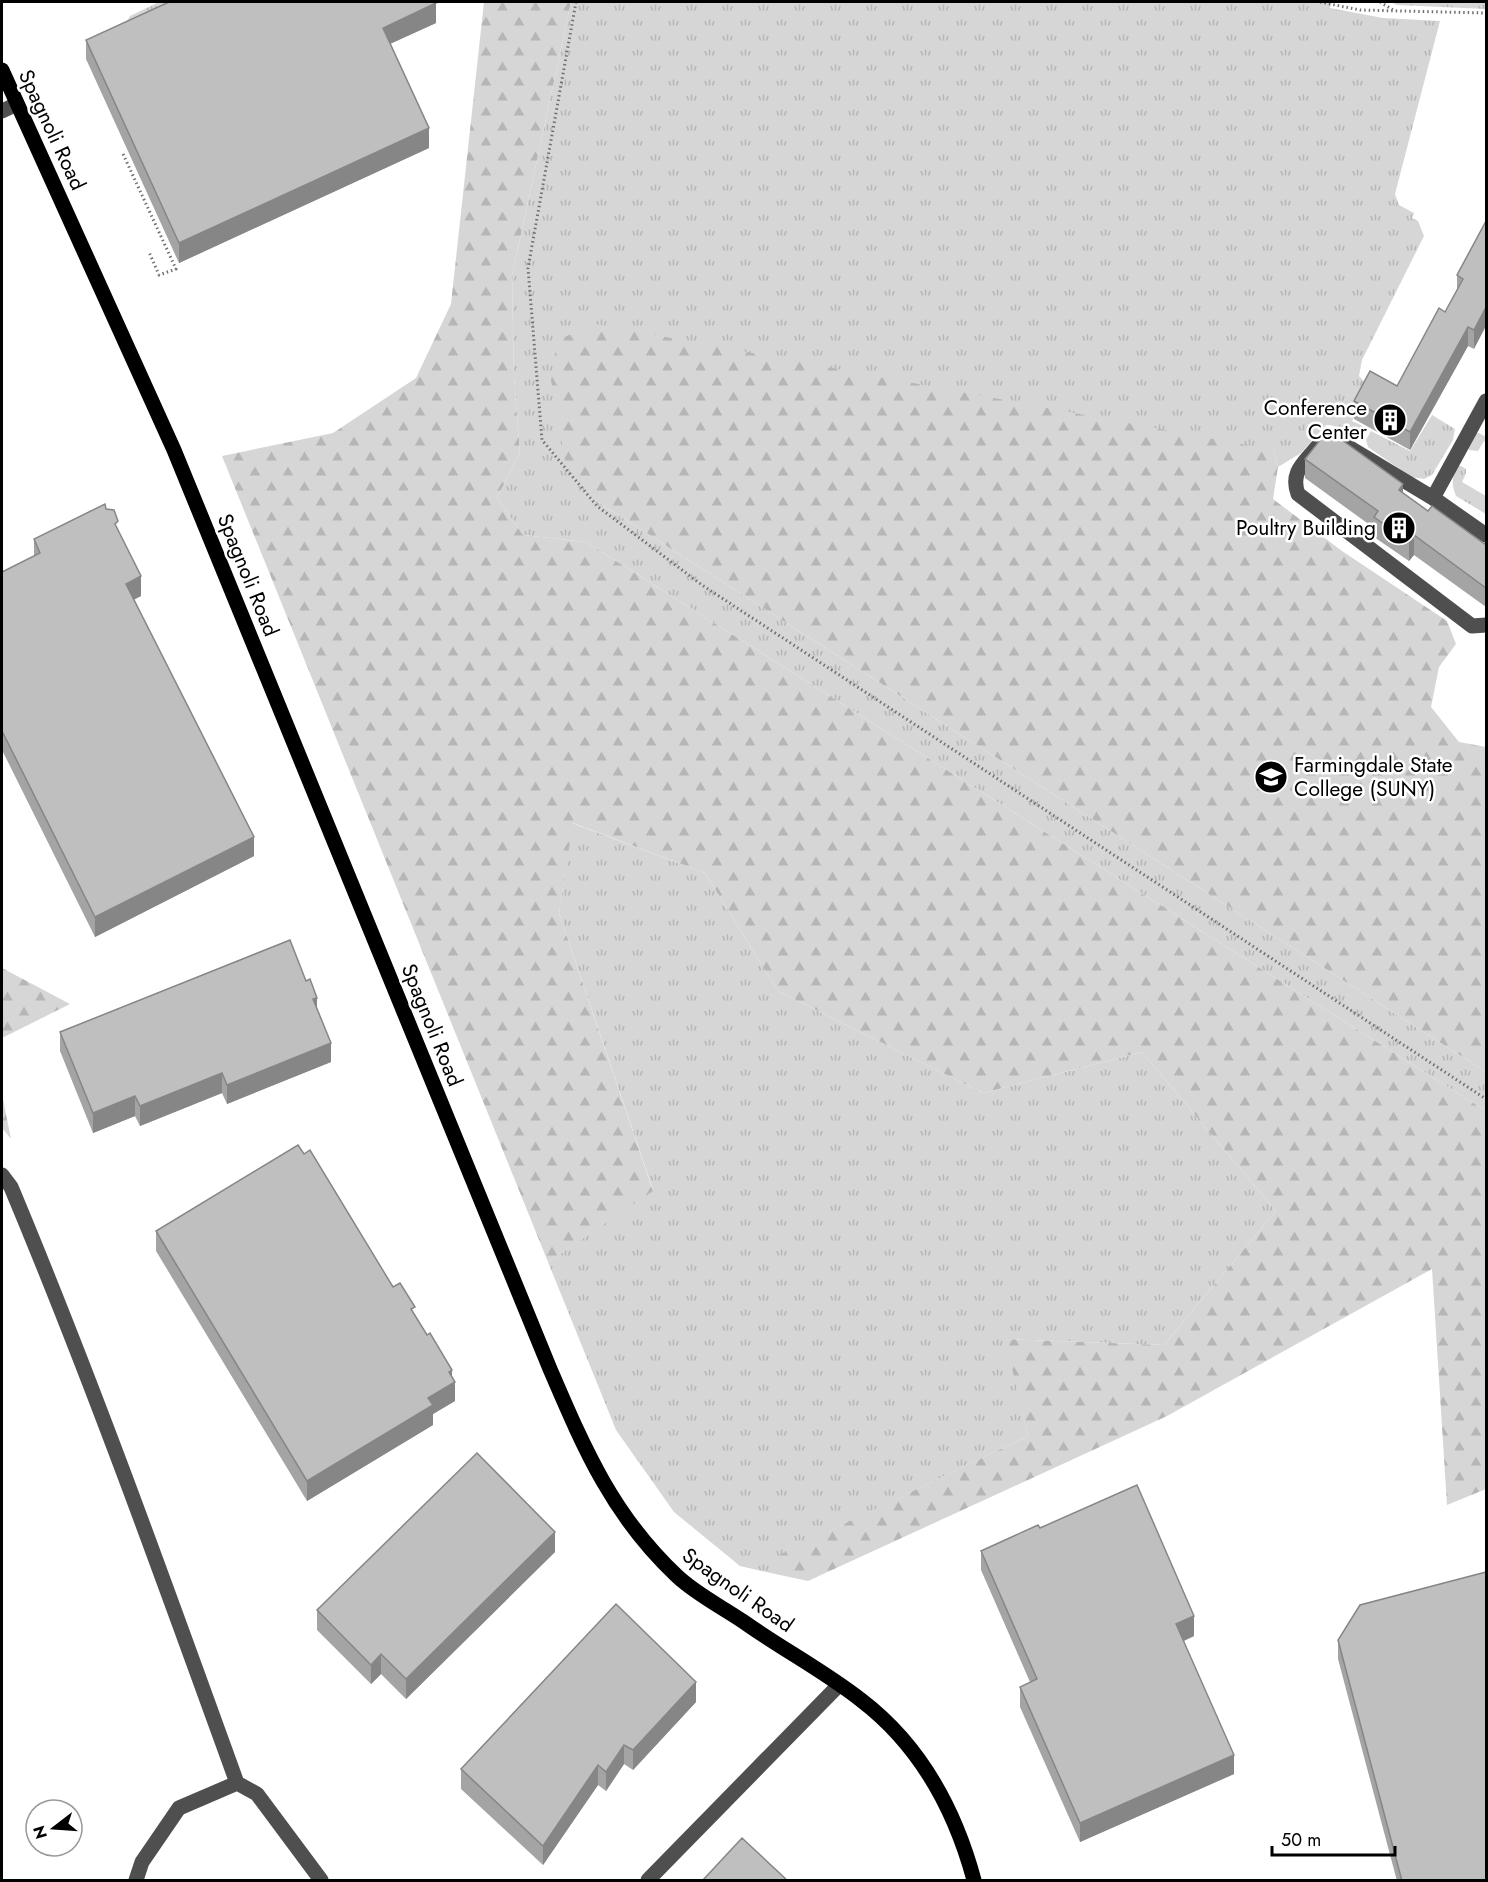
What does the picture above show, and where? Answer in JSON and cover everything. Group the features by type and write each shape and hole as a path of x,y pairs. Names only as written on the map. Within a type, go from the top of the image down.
{"main road":[{"name":"Spagnoli Road","path":"2,70 174,450 550,1369 589,1458 624,1517 643,1542 680,1579 765,1638 839,1684 878,1714 902,1738 924,1765 958,1829 975,1881"}],"street":[{"path":"2,111 17,104"},
{"path":"1433,498 1486,401"},
{"path":"1486,534 1433,498 1339,441 1330,438 1323,441 1297,472 1294,483 1298,494 1472,626 1486,625"},
{"path":"2,1175 11,1187 48,1274 237,1783 257,1794 321,1881"},
{"path":"648,1881 839,1684"},
{"path":"136,1881 142,1862 179,1808 237,1783"}],"path":[{"path":"576,2 528,268 542,440 549,449 597,506 702,585 1486,1099"},
{"path":"1320,2 1360,10 1486,13"},
{"path":"1380,2 1394,11"},
{"path":"123,154 176,269 159,275 149,252"}],"green space":[{"path":"159,2 193,2 120,33 130,16"},
{"path":"484,2 571,2 512,276 514,378 520,453 497,498 523,535 586,542 1486,1111 1486,1489 1447,1505 1432,1269 1167,1416 808,1581 780,1575 779,1555 1028,1436 1005,1339 1164,1345 1276,1211 1142,1052 983,1093 778,991 705,873 573,823 559,913 653,1191 548,1262 222,456 333,433 416,378 451,304"},
{"path":"571,2 1332,2 1330,8 1383,18 1440,21 1395,194 1399,205 1414,213 1412,218 1418,221 1424,236 1362,360 1359,376 1370,388 1352,421 1363,426 1357,436 1335,426 1326,425 1301,453 1278,467 1273,450 595,500 1486,1072 1486,1111 586,542 523,535 497,498 520,453 514,378 512,276"},
{"path":"1390,2 1486,2 1486,9 1397,5"},
{"path":"596,324 1273,450 1278,467 1273,499 1342,551 1447,621 1456,644 1439,667 1431,707 1459,742 1486,747 1486,1072 595,500 566,467 551,380 557,340"},
{"path":"1432,415 1455,429 1453,440 1432,475 1424,479 1411,477 1368,447 1366,440 1371,431 1410,451"},
{"path":"1476,433 1486,437 1486,442 1484,441 1478,451 1469,450 1468,447"},
{"path":"1457,466 1466,469 1462,482 1486,496 1486,514 1456,496 1453,481"},
{"path":"572,823 705,873 778,991 983,1093 1142,1052 1276,1211 1164,1345 1006,1339 1028,1436 780,1555 780,1575 740,1566 674,1512 616,1430 548,1262 653,1190 559,913"},
{"path":"2,968 70,1004 2,1038"},
{"path":"2,1094 11,1139 2,1128"}],"building":[{"path":"169,2 435,2 383,28 429,128 179,243 86,40"},
{"path":"1486,221 1486,307 1474,330 1468,327 1410,432 1354,401 1370,371 1397,386 1439,308 1445,312 1463,279 1457,275"},
{"path":"1328,430 1403,484 1399,490 1428,511 1432,506 1486,545 1486,588 1414,535 1409,542 1374,517 1378,511 1305,459"},
{"path":"105,504 106,509 114,510 118,521 115,524 141,576 126,584 254,837 95,917 2,731 2,572 40,553 34,539"},
{"path":"290,940 306,981 310,979 317,998 313,999 331,1043 227,1085 222,1073 140,1106 135,1096 93,1113 60,1032"},
{"path":"298,1145 304,1154 310,1150 393,1287 400,1283 415,1307 411,1309 427,1335 430,1333 452,1370 449,1372 455,1382 428,1398 433,1405 307,1481 156,1231"},
{"path":"477,1453 555,1532 406,1679 381,1654 371,1665 317,1610"},
{"path":"1137,1485 1194,1616 1176,1624 1234,1755 1080,1823 1020,1687 1037,1679 981,1551 1038,1525 1040,1528"},
{"path":"1486,1572 1486,1881 1402,1881 1338,1640 1360,1605"},
{"path":"616,1604 696,1682 633,1750 624,1745 606,1772 598,1765 543,1846 461,1769"},
{"path":"742,1838 788,1881 702,1881"}],"place":[{"name":"Conference Center","path":"1390,420"},
{"name":"Poultry Building","path":"1399,528"},
{"name":"Farmingdale State College (SUNY)","path":"1271,777"}]}
